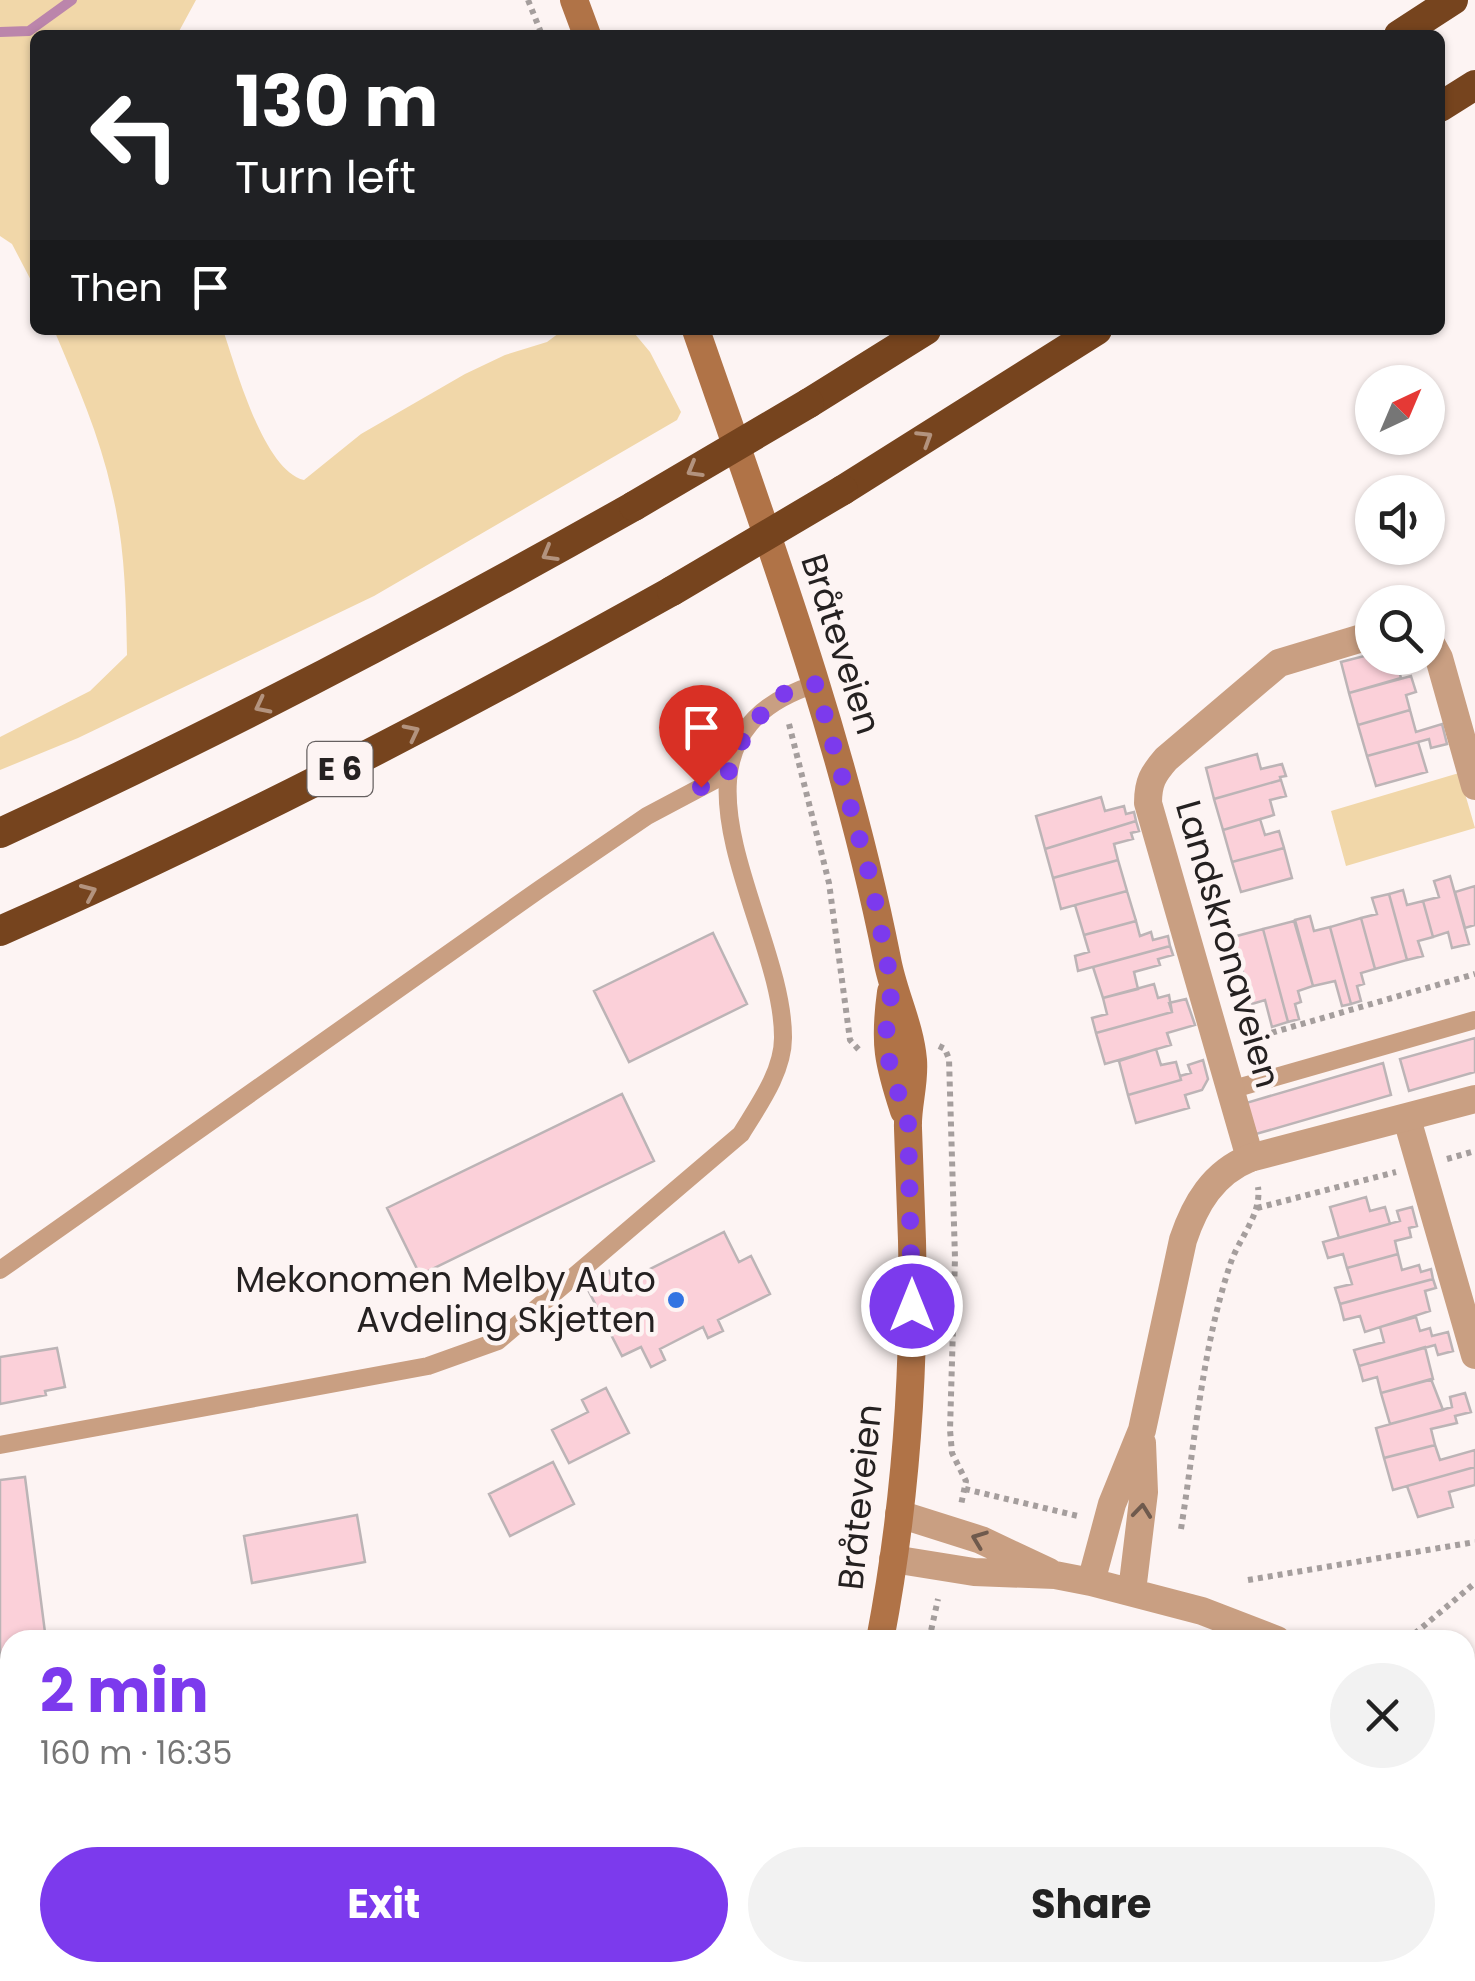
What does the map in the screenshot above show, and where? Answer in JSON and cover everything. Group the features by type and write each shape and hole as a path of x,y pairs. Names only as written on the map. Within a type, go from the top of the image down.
{"highway":[{"path":"1406,30 1453,0"},
{"path":"1445,104 1475,85"},
{"path":"0,833 111,782 476,596 809,403 918,335"},
{"name":"E 6","path":"0,932 142,869 507,683 843,490 1089,335"}],"main road":[{"path":"574,0 586,30"},
{"name":"Bråteveien","path":"698,335 816,684 864,853 892,987 909,1032 914,1064 908,1122 912,1306 900,1514 882,1630"}],"street":[{"name":"Landskronaveien","path":"1250,1158 1148,803 1148,786 1152,774 1279,664 1355,639"},
{"path":"1444,675 1475,786"},
{"path":"1091,1582 1116,1494 1142,1430 1176,1266 1190,1221 1211,1185 1235,1164 1250,1158 1475,1099"},
{"path":"1408,1118 1475,1355"},
{"path":"1132,1590 1144,1492 1142,1430"},
{"path":"900,1514 981,1540 1055,1574 1132,1590 1250,1630"},
{"path":"893,1560 1005,1576 1055,1574"}],"lane":[{"path":"0,1444 428,1366 498,1340 741,1134 766,1094 784,1041 779,992 732,838 727,806 728,773 745,734 770,704 783,694 816,684"},
{"path":"0,1270 540,888 647,816 728,773"},
{"path":"1230,1090 1475,1020"}],"path":[{"path":"528,0 540,30"},
{"path":"1218,1049 1475,974"},
{"path":"929,1046 942,1047 949,1058 955,1258 950,1430 952,1452 965,1476 959,1511"},
{"path":"1257,1208 1475,1151"},
{"path":"1181,1529 1216,1316 1232,1260 1257,1208 1258,1184 1250,1158"},
{"path":"965,1489 1084,1518"},
{"path":"1248,1580 1475,1542"},
{"path":"1419,1630 1475,1583"},
{"path":"932,1630 938,1598"}],"shaded area":[{"path":"0,0 196,0 180,30 30,30 30,278 12,244 0,236"},
{"path":"56,335 225,335 264,438 289,472 304,480 361,434 465,374 556,335 636,335 650,352 681,412 677,420 374,596 78,738 0,770 0,737 90,691 127,655 116,512 107,471"},
{"path":"1459,773 1475,828 1346,866 1331,811"}],"building":[{"path":"1355,658 1355,675 1401,678 1349,693 1341,662"},
{"path":"1411,676 1416,692 1406,695 1410,710 1358,725 1349,693"},
{"path":"1410,710 1416,732 1442,724 1447,744 1431,748 1429,739 1367,756 1358,725"},
{"path":"1418,742 1427,772 1376,786 1367,756"},
{"path":"1257,754 1261,769 1282,764 1286,776 1214,799 1206,768"},
{"path":"1281,780 1286,796 1270,800 1274,815 1223,830 1214,799"},
{"path":"1101,797 1105,811 1124,806 1126,814 1134,812 1136,821 1045,849 1036,816"},
{"path":"1260,819 1265,835 1279,831 1284,848 1232,862 1223,830"},
{"path":"1136,821 1139,831 1131,833 1133,839 1114,844 1118,860 1053,878 1045,849"},
{"path":"1284,848 1292,878 1241,892 1232,862"},
{"path":"1118,860 1127,891 1061,909 1053,878"},
{"path":"1450,876 1469,944 1452,948 1448,932 1433,937 1423,901 1439,897 1434,881"},
{"path":"1475,886 1475,925 1465,928 1455,892"},
{"path":"1403,890 1407,905 1423,901 1433,937 1418,941 1423,956 1407,960 1389,894"},
{"path":"1127,891 1136,921 1084,935 1075,905"},
{"path":"1389,894 1407,960 1375,969 1361,918 1377,914 1372,898"},
{"path":"1310,916 1314,931 1330,927 1351,1004 1342,1006 1335,981 1313,986 1295,920"},
{"path":"1361,918 1375,969 1361,973 1364,984 1357,986 1361,1001 1351,1004 1330,927"},
{"path":"1136,921 1140,936 1151,932 1153,940 1168,936 1170,946 1078,971 1075,956 1089,952 1084,935"},
{"path":"1294,921 1313,986 1298,991 1301,1002 1295,1004 1299,1019 1288,1022 1263,929"},
{"path":"1263,929 1288,1022 1272,1027 1265,1000 1252,1004 1233,937"},
{"path":"713,933 747,1004 629,1062 594,991"},
{"path":"1170,946 1173,955 1158,959 1160,965 1134,972 1138,989 1103,998 1093,967"},
{"path":"1154,984 1158,998 1169,995 1172,1012 1096,1033 1092,1018 1107,1014 1103,998"},
{"path":"1186,999 1195,1025 1167,1033 1171,1045 1105,1064 1096,1033 1172,1012 1169,1003"},
{"path":"1475,1038 1475,1072 1409,1091 1400,1059"},
{"path":"1156,1049 1161,1065 1176,1062 1181,1080 1128,1095 1119,1061"},
{"path":"1203,1060 1208,1079 1202,1090 1185,1095 1189,1108 1136,1123 1128,1095 1181,1080 1180,1076 1191,1073 1188,1065"},
{"path":"1383,1063 1391,1095 1256,1134 1246,1103"},
{"path":"622,1094 654,1161 420,1275 387,1208"},
{"path":"1366,1197 1370,1211 1385,1207 1390,1224 1339,1238 1330,1207"},
{"path":"1412,1207 1417,1226 1409,1228 1411,1237 1395,1241 1398,1254 1347,1268 1343,1254 1328,1258 1323,1242 1400,1221 1397,1211"},
{"path":"724,1232 739,1262 751,1256 770,1294 718,1320 723,1331 708,1338 703,1327 660,1349 665,1360 651,1367 641,1347 622,1356 585,1284 609,1271 616,1286"},
{"path":"1398,1254 1402,1270 1419,1265 1421,1272 1431,1269 1433,1279 1340,1304 1335,1288 1352,1284 1347,1268"},
{"path":"1433,1279 1436,1288 1425,1291 1430,1311 1365,1332 1360,1316 1344,1320 1340,1304"},
{"path":"1416,1317 1420,1331 1430,1328 1432,1336 1448,1332 1453,1351 1438,1355 1435,1345 1359,1366 1354,1350 1384,1342 1380,1327"},
{"path":"1425,1347 1433,1379 1381,1393 1377,1377 1363,1381 1359,1366"},
{"path":"57,1348 65,1387 0,1404 0,1357"},
{"path":"1431,1379 1443,1410 1390,1424 1381,1393"},
{"path":"606,1388 629,1433 569,1463 552,1430 588,1412 582,1400"},
{"path":"1465,1393 1471,1412 1455,1416 1457,1423 1431,1429 1435,1445 1384,1458 1376,1428 1452,1407 1450,1397"},
{"path":"1435,1445 1440,1460 1475,1450 1475,1467 1393,1490 1384,1458"},
{"path":"553,1462 574,1504 510,1536 489,1494"},
{"path":"1475,1467 1475,1485 1449,1492 1453,1507 1418,1517 1407,1486"},
{"path":"25,1477 45,1630 0,1630 0,1480"},
{"path":"357,1515 365,1562 252,1583 244,1536"}],"waterway":[{"path":"30,30 72,0"},
{"path":"0,32 30,30"}],"place":[{"name":"Mekonomen Melby Auto Avdeling Skjetten","path":"676,1300"}],"route":[{"path":"701,787 728,773 745,734 770,704 783,694 816,684 871,880 892,987 886,1033 890,1068 908,1122 912,1306"}]}
